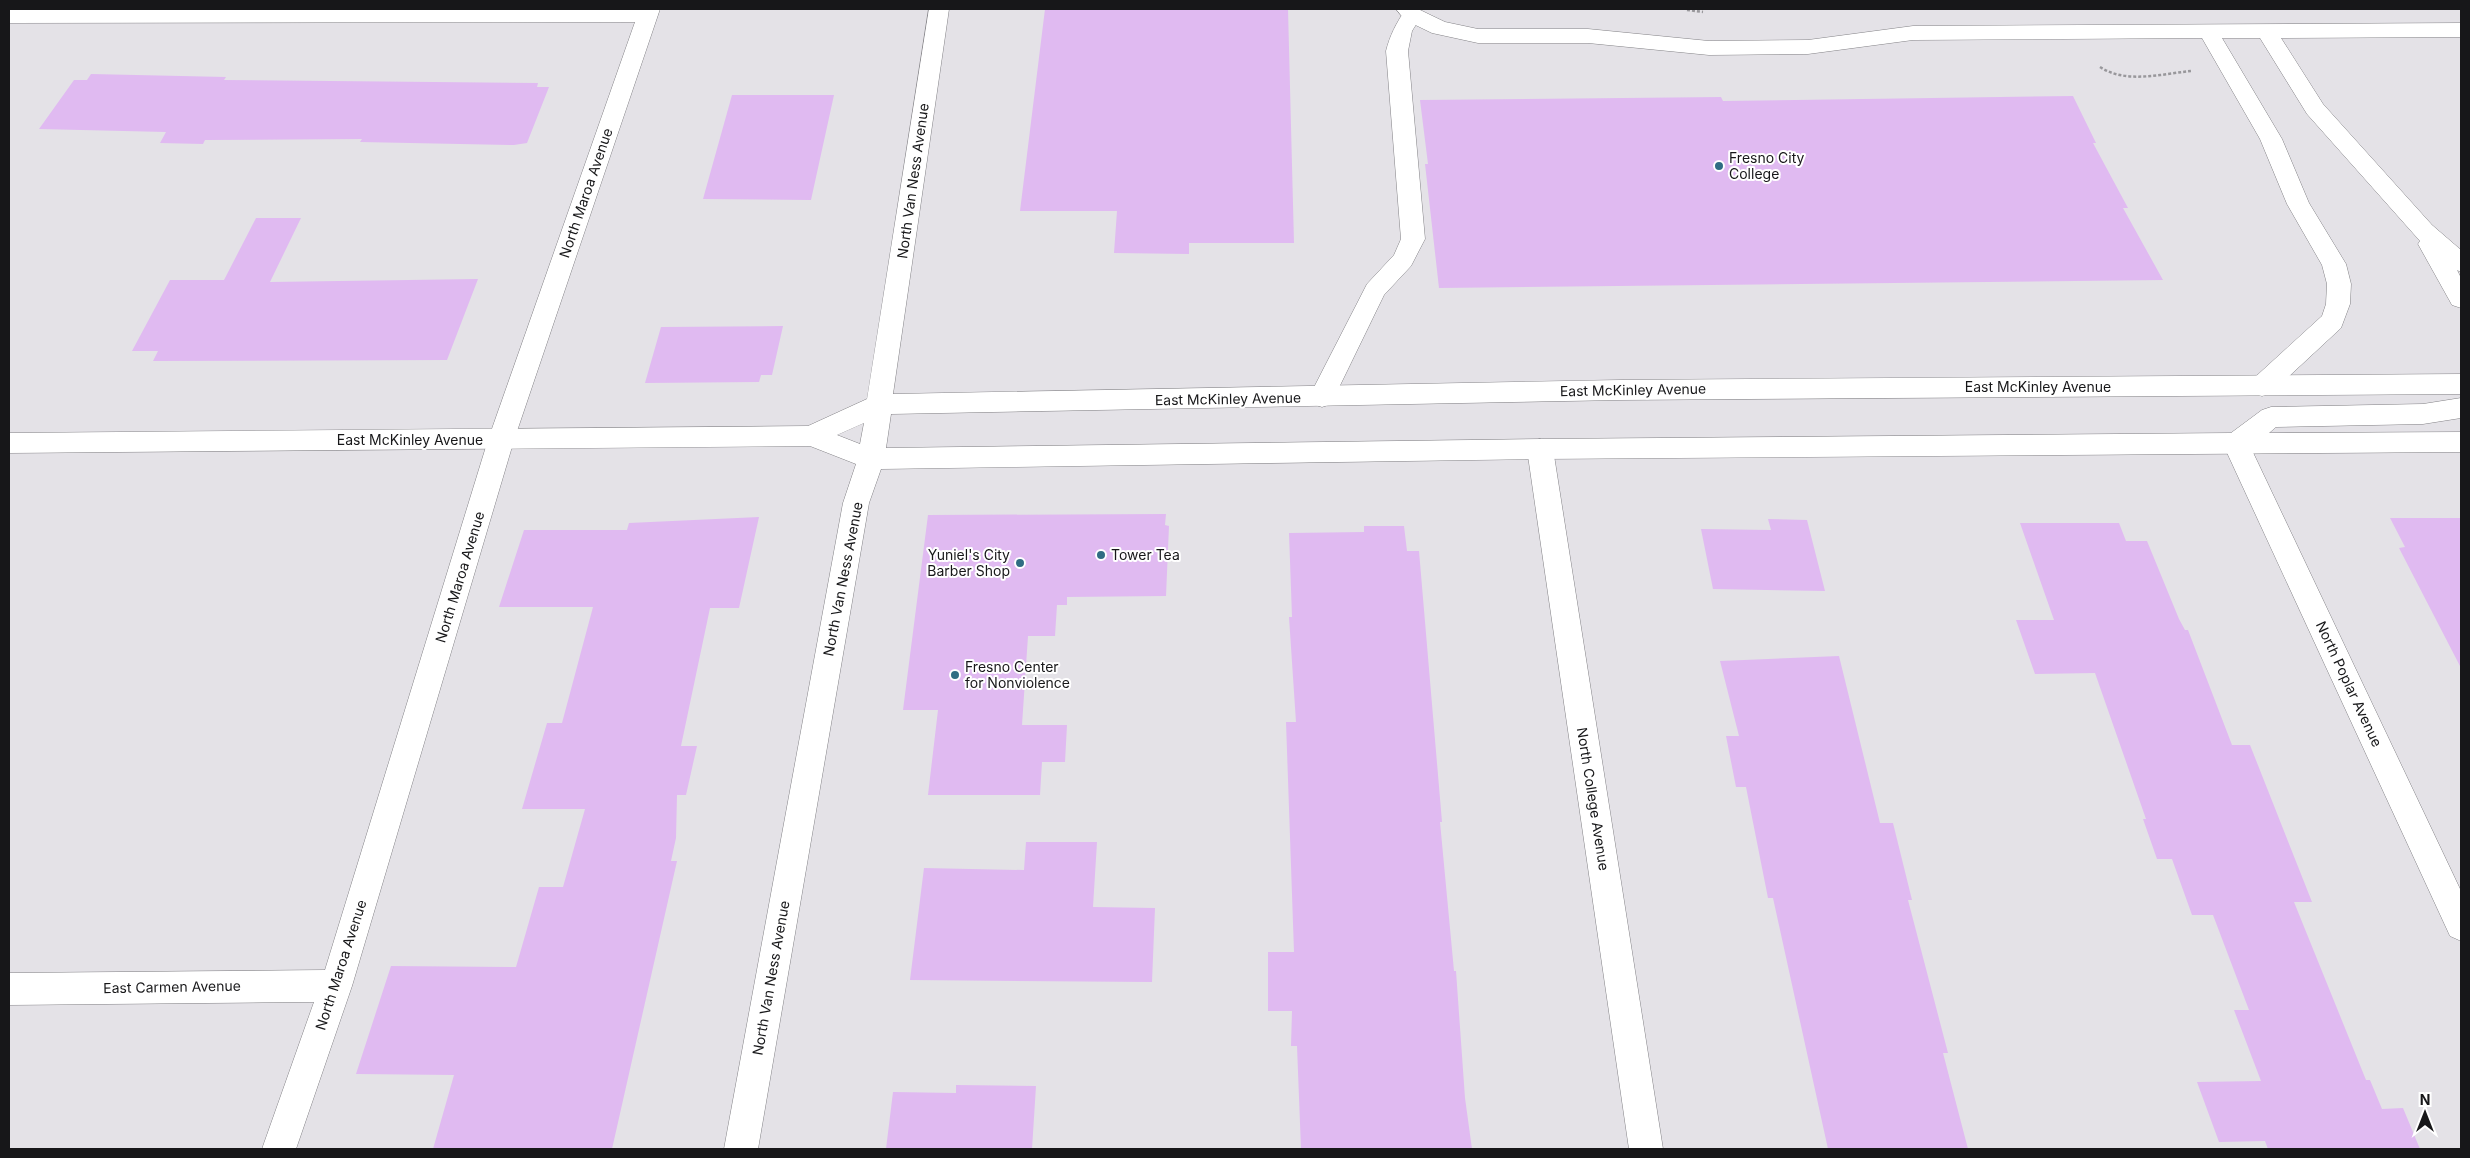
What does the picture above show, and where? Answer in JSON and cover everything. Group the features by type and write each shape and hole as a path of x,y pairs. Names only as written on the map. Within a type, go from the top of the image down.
{"street":[{"name":"North Van Ness Avenue","path":"741,1149 856,503 871,459 939,9"},
{"path":"9,16 649,12"},
{"name":"North Maroa Avenue","path":"279,1149 336,986 501,440 649,12"},
{"path":"1322,397 1375,290 1403,260 1413,239 1397,51 1409,12 1439,28 1478,36 1588,36 1709,48 1808,47 1913,33 2209,33 2461,30"},
{"path":"2267,32 2315,109 2424,231 2461,264"},
{"path":"2209,33 2271,139 2298,204 2334,264 2339,284 2338,304 2332,321 2262,386"},
{"path":"2424,231 2461,299"},
{"name":"East McKinley Avenue","path":"812,436 880,404 1620,390 2461,384"},
{"path":"2236,444 2271,417 2423,414 2461,408"},
{"name":"East McKinley Avenue","path":"9,442 501,440 812,436 871,459 1540,450 2461,442"},
{"name":"North Poplar Avenue","path":"2236,444 2461,925"},
{"name":"North College Avenue","path":"1540,450 1646,1149"},
{"name":"East Carmen Avenue","path":"9,989 336,986"}],"building":[{"path":"1045,9 1288,9 1294,243 1189,243 1189,254 1114,253 1117,211 1020,211"},
{"path":"91,74 226,77 224,80 538,83 537,87 549,87 527,143 514,145 360,142 362,139 205,140 203,144 160,143 166,132 39,129 74,80 87,80"},
{"path":"732,95 834,95 811,200 703,199"},
{"path":"2073,96 2096,143 2093,143 2128,208 2123,208 2163,280 1439,288 1425,164 1428,164 1420,100 1721,97 1723,101"},
{"path":"256,218 301,218 270,282 478,279 447,360 153,361 158,351 132,351 170,280 224,280"},
{"path":"783,326 772,375 761,375 759,382 645,383 661,327"},
{"path":"1166,514 1165,525 1169,526 1166,596 1067,597 1067,605 1057,605 1055,636 1028,636 1022,725 1067,725 1065,762 1042,762 1040,795 928,795 938,710 903,710 928,515"},
{"path":"759,517 739,608 710,608 681,746 697,746 686,795 677,795 676,838 671,861 677,861 612,1149 433,1149 454,1075 356,1074 391,966 516,967 539,887 563,887 585,809 522,809 547,723 562,723 593,607 499,607 524,530 627,530 629,523"},
{"path":"2390,518 2461,518 2461,668 2399,548 2405,547"},
{"path":"1768,519 1807,520 1825,591 1713,589 1701,529 1771,530"},
{"path":"2020,523 2119,523 2126,541 2147,541 2179,619 2185,630 2188,630 2232,745 2250,745 2312,902 2294,902 2366,1080 2370,1080 2382,1109 2403,1108 2420,1149 2268,1149 2265,1141 2219,1142 2197,1082 2261,1081 2234,1010 2249,1010 2213,915 2192,915 2172,859 2157,859 2143,819 2146,819 2095,673 2035,674 2016,620 2054,620"},
{"path":"1364,526 1404,526 1407,551 1419,551 1442,822 1440,822 1454,971 1456,971 1465,1098 1472,1149 1301,1149 1297,1046 1291,1046 1292,1011 1268,1011 1268,952 1294,952 1286,722 1296,722 1289,617 1292,617 1289,533 1364,532"},
{"path":"1839,656 1880,823 1893,823 1912,900 1908,900 1948,1053 1943,1053 1968,1149 1828,1149 1773,898 1768,898 1746,787 1736,787 1726,736 1739,736 1720,661"},
{"path":"1026,842 1097,842 1093,907 1155,908 1152,982 910,980 924,868 1024,870"},
{"path":"956,1085 1036,1086 1032,1149 886,1149 893,1092 956,1093"}],"place":[{"name":"Fresno City College","path":"1719,166"},
{"name":"Tower Tea","path":"1101,555"},
{"name":"Yuniel's City Barber Shop","path":"1020,563"},
{"name":"Fresno Center for Nonviolence","path":"955,675"}]}
